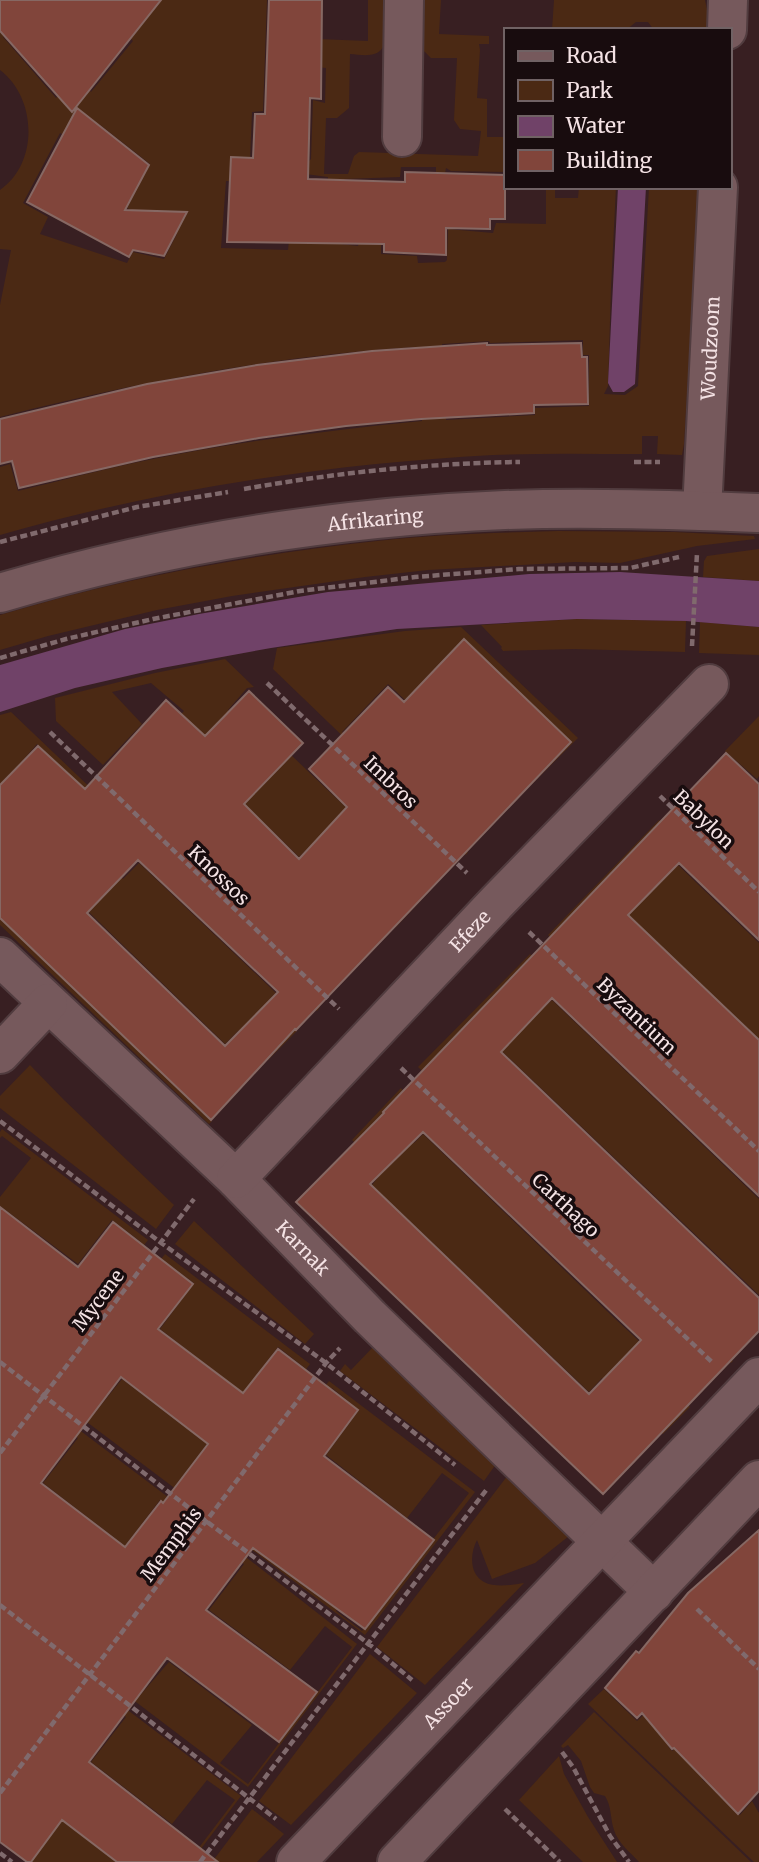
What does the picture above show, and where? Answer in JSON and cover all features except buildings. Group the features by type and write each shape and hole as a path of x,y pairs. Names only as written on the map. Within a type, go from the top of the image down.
{"street":[{"path":"401,137 404,0"},
{"path":"727,28 728,0"},
{"name":"Woudzoom","path":"702,510 718,189"},
{"name":"Afrikaring","path":"0,593 160,552 262,533 324,525 511,510 643,509 759,513"},
{"name":"Efeze","path":"229,1173 369,1038 709,684"},
{"name":"Karnak","path":"0,957 229,1173 370,1317 602,1542"},
{"path":"0,1054 48,1003"},
{"name":"Assoer","path":"296,1862 602,1542 754,1392"},
{"path":"397,1862 759,1480"},
{"path":"602,1542 654,1592"}],"path":[{"path":"0,658 66,639 153,619 300,591 415,577 506,570 630,568 683,556"},
{"path":"692,644 697,562"},
{"name":"Imbros","path":"267,683 497,902"},
{"name":"Knossos","path":"50,732 369,1038"},
{"name":"Babylon","path":"629,766 759,892"},
{"name":"Byzantium","path":"497,902 759,1151"},
{"name":"Carthago","path":"369,1038 754,1392"},
{"path":"0,1121 326,1363 455,1465"},
{"name":"Mycene","path":"0,1452 160,1242 229,1173"},
{"name":"Memphis","path":"0,1793 326,1363 370,1317"},
{"path":"0,1362 369,1644 444,1708"},
{"path":"200,1862 488,1490 477,1482"},
{"path":"692,1604 759,1669"},
{"path":"0,1605 250,1798"},
{"path":"559,1749 573,1767 610,1836 629,1862"},
{"path":"0,1853 12,1862"}],"green space":[{"path":"97,0 267,0 263,111 252,112 250,159 308,162 311,159 313,100 325,103 326,68 316,67 317,39 368,41 368,0 386,0 383,47 373,54 350,54 349,108 337,118 326,118 324,174 348,174 354,156 359,152 478,156 481,131 460,129 454,120 457,58 431,58 421,48 423,0 441,0 439,34 489,36 489,44 479,44 477,98 487,99 487,137 504,137 504,172 451,171 446,168 444,179 436,179 436,167 401,167 400,177 344,179 344,189 327,188 328,177 298,173 297,184 226,181 221,248 288,250 289,240 339,236 340,244 358,246 360,238 381,239 381,254 417,256 418,263 445,262 448,229 493,233 496,223 546,224 546,189 555,189 555,198 578,198 579,189 616,189 608,386 604,394 625,395 638,386 649,189 699,189 682,455 657,454 658,436 642,436 642,454 493,455 306,472 121,504 0,535 0,467 10,464 18,491 136,463 220,447 422,421 421,399 445,397 446,420 535,415 535,408 589,406 589,355 583,355 583,340 489,341 442,344 442,361 417,362 415,347 310,357 206,372 0,417 0,305 11,250 0,249 0,190 13,178 22,164 27,148 28,130 27,113 21,97 12,82 0,70 0,22 9,32 3,37 56,98 78,78 91,92 133,41","holes":["99,124 150,164 127,208 177,234 164,259 133,252 127,263 40,234 48,217 23,203 60,133 86,146"]},
{"path":"554,0 705,0 709,19 708,28 652,28 648,22 636,22 628,28 552,28"},
{"path":"558,531 674,532 754,536 755,539 697,546 620,563 575,562 428,570 232,596 157,610 0,650 0,615 139,579 281,553 377,541 445,535"},
{"path":"759,549 759,581 703,577 707,556"},
{"path":"577,619 686,621 685,652 574,649 503,651 481,625"},
{"path":"700,622 759,627 759,655 699,653"},
{"path":"461,627 578,738 523,793 495,763 483,773 388,684 342,732 468,852 466,855 273,669 277,648 405,631"},
{"path":"225,659 254,687 247,688 228,710 259,740 267,732 402,861 394,870 424,897 396,927 312,844 299,857 168,729 184,711 151,683 112,692 142,724 103,765 56,721 55,698"},
{"path":"11,712 320,1007 317,1011 37,744 19,765 123,879 139,863 276,993 266,1004 297,1031 268,1060 238,1031 225,1044 0,826 0,715"},
{"path":"759,716 759,776 757,779 725,751"},
{"path":"659,820 759,916 759,919 659,823 638,844 670,873 678,865 759,943 759,1039 599,887 553,934 759,1129 759,1134 548,935"},
{"path":"0,918 212,1121 209,1124 0,925"},
{"path":"530,954 759,1170 530,958 511,978 541,1010 552,1000 759,1199 759,1295 470,1021 633,1268 733,1361 731,1363 650,1290 418,1067"},
{"path":"30,1065 174,1205 156,1229 0,1108 0,1096"},
{"path":"401,1088 403,1091 383,1113 414,1143 423,1134 668,1368 660,1378 690,1407 663,1434 602,1378 589,1392 372,1185 383,1171 352,1140"},
{"path":"2,1129 148,1240 37,1383 0,1355 0,1287 42,1318 9,1361 35,1380 141,1242 112,1220 78,1264 0,1206 0,1197 31,1158 2,1136 0,1138"},
{"path":"194,1221 314,1334 305,1344 175,1244"},
{"path":"165,1254 310,1364 201,1508 55,1398","holes":["167,1263 194,1283 160,1329 243,1393 278,1347 305,1368 200,1505 175,1486 207,1444 122,1379 89,1420 62,1400"]},
{"path":"374,1346 496,1464 484,1481 340,1371 345,1364 351,1370"},
{"path":"329,1381 475,1492 365,1635 219,1525","holes":["332,1388 359,1410 326,1455 407,1518 442,1473 469,1493 362,1631 336,1611 367,1569 226,1526","314,1568 336,1584 323,1600 302,1584"]},
{"path":"49,1407 193,1516 187,1521 160,1500 125,1546 43,1483 78,1438 50,1416"},
{"path":"508,1475 569,1536 535,1563 492,1579 477,1540 472,1563 479,1578 493,1585 524,1583 425,1685 377,1647"},
{"path":"214,1532 357,1644 248,1787 103,1677","holes":["215,1542 244,1564 209,1610 290,1670 325,1626 352,1647 248,1784 220,1763 252,1725 169,1662 136,1700 108,1680"]},
{"path":"370,1654 417,1693 291,1825 259,1801"},
{"path":"96,1686 241,1796 191,1862 188,1862 235,1800 207,1780 172,1824 91,1762 126,1717 97,1695 0,1811"},
{"path":"604,1689 637,1721 651,1708 672,1743 668,1746 672,1751 686,1739 705,1775 702,1779 705,1782 719,1770 739,1807 736,1813 740,1815 752,1801 759,1813 759,1862 754,1862 588,1704"},
{"path":"594,1712 751,1862 639,1862 616,1835 605,1796 594,1793 581,1761 568,1745 563,1748 561,1746"},
{"path":"559,1756 564,1774 617,1862 583,1862 519,1800"},
{"path":"252,1809 284,1834 257,1862 212,1862"},
{"path":"52,1813 116,1862 28,1862 0,1840"}],"water":[{"path":"618,189 646,189 635,384 624,392 613,392 608,383"},
{"path":"620,572 759,581 759,627 686,621 577,619 397,629 162,668 75,688 0,712 0,665 125,629 328,592 529,574"}]}
